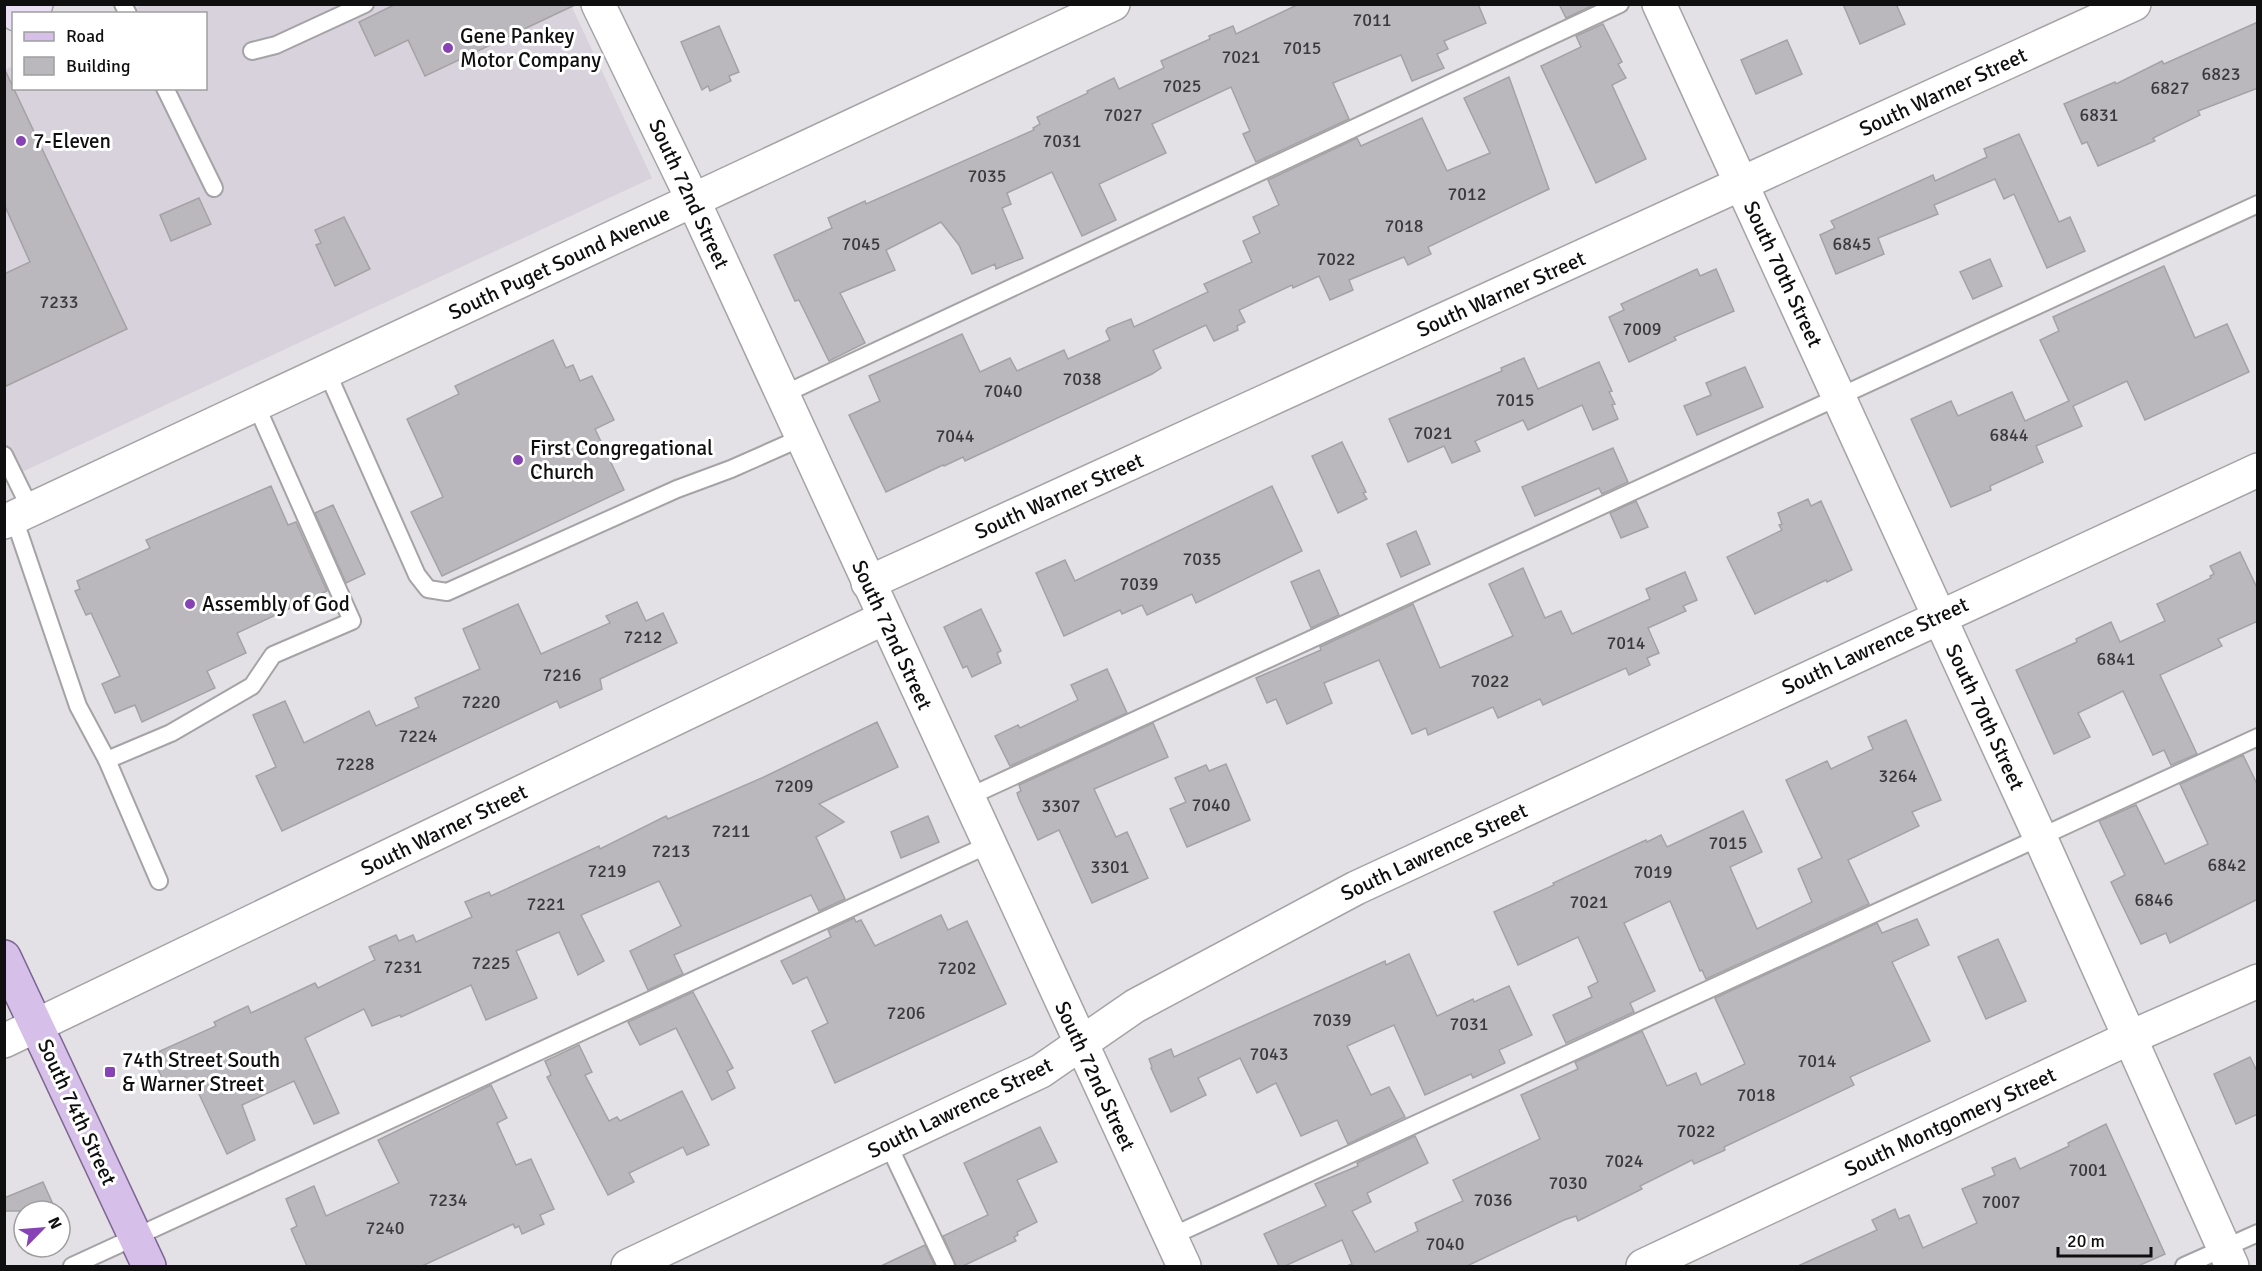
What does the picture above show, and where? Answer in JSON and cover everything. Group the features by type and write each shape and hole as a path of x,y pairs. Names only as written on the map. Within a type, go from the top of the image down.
{"main road":[{"name":"South 74th Street","path":"4,957 142,1252"}],"street":[{"name":"South 72nd Street","path":"598,4 693,200 966,798 1184,1266"},
{"name":"South Puget Sound Avenue","path":"17,517 1113,4"},
{"name":"South 70th Street","path":"1659,4 2040,837 2228,1257"},
{"name":"South Warner Street","path":"868,584 2134,4"},
{"name":"South Lawrence Street","path":"628,1266 1041,1071 1135,1006 1356,888 2258,470"},
{"name":"South Warner Street","path":"4,1041 884,618"},
{"name":"South Montgomery Street","path":"1643,1266 2128,1038 2258,981"}],"lane":[{"path":"252,51 276,45 365,4"},
{"path":"782,395 1620,4"},
{"path":"166,90 214,188"},
{"path":"966,798 1838,395 2258,204"},
{"path":"327,372 417,575 428,589 447,592 677,489 731,469 801,438"},
{"path":"106,760 171,733 252,686 273,656 352,621 256,405"},
{"path":"4,455 17,517 78,706 106,760 159,882"},
{"path":"1170,1237 2258,737"},
{"path":"72,1266 142,1252 988,845"},
{"path":"888,1144 946,1266"},
{"path":"2184,1266 2228,1257 2258,1233"}],"shaded area":[{"path":"143,5 571,5 652,178 5,480 4,70 12,66 12,90 207,90 207,12 126,12"}],"building":[{"name":"Gene Pankey Motor Company","path":"396,4 577,4 425,76 408,40 375,56 359,22"},
{"path":"1299,4 1478,4 1486,23 1444,41 1448,49 1437,54 1444,68 1412,81 1401,55 1333,83 1349,119 1256,162 1243,134 1250,131 1231,87 1152,124 1166,153 1099,184 1116,220 1082,236 1052,172 1007,193 1011,204 1002,208 1023,258 996,269 995,264 972,274 959,245 941,222 886,250 895,270 840,293 865,343 829,361 799,300 795,301 774,255 832,228 828,218 865,201 866,204 1034,130 1033,128 1040,124 1037,117 1114,78 1119,89 1164,68 1161,61 1210,39 1209,36 1233,26 1236,34"},
{"path":"1559,4 1594,4 1594,5 1566,18"},
{"path":"1843,4 1896,4 1905,24 1860,44"},
{"path":"2258,22 2258,88 2198,111 2200,115 2153,138 2155,141 2098,166 2087,142 2082,144 2064,104 2115,82 2116,84 2162,61 2164,64"},
{"path":"1603,24 1622,62 1618,64 1626,78 1612,85 1646,159 1596,183 1541,66 1581,47 1576,36"},
{"path":"719,26 739,72 729,76 731,81 710,91 708,86 702,90 681,42"},
{"path":"1787,40 1802,74 1756,94 1741,60"},
{"path":"4,68 12,90 14,90 127,329 4,387 4,274 30,262 4,204"},
{"path":"1509,77 1549,189 1428,247 1431,254 1408,265 1404,257 1349,280 1353,290 1330,300 1319,276 1293,288 1292,285 1239,310 1245,322 1237,326 1238,330 1214,341 1206,325 1153,350 1161,368 1152,374 965,461 963,457 886,492 849,415 880,401 869,376 962,334 980,372 1010,358 1017,371 1064,350 1068,359 1110,340 1106,331 1108,328 1131,319 1134,327 1208,292 1204,284 1252,262 1243,241 1260,233 1253,217 1279,205 1268,180 1357,138 1361,146 1422,118 1447,171 1490,153 1464,98"},
{"path":"2019,134 2059,222 2070,217 2085,251 2047,268 2014,194 2004,199 1995,179 1934,205 1938,214 1878,238 1884,254 1836,274 1820,235 1835,228 1831,221 1933,175 1935,181 1987,157 1984,149"},
{"path":"199,198 211,224 171,241 160,215"},
{"path":"344,217 370,269 335,286 316,245 321,243 315,230"},
{"path":"1990,259 2002,286 1973,299 1960,272"},
{"path":"2164,266 2195,338 2227,324 2249,372 2145,420 2127,381 2073,406 2082,426 2036,446 2043,462 1990,486 1991,490 1951,507 1911,419 1951,401 1958,416 2012,392 2025,421 2069,401 2040,340 2059,331 2053,317"},
{"path":"1697,269 1700,276 1716,269 1734,311 1674,337 1676,340 1629,362 1609,317 1624,310 1621,304"},
{"name":"First Congregational Church","path":"553,340 566,368 573,365 580,381 592,376 614,420 595,429 624,490 442,576 411,512 443,497 407,419 459,394 455,386"},
{"path":"1524,358 1538,389 1599,362 1612,391 1609,392 1615,404 1612,405 1618,419 1593,430 1582,405 1528,430 1523,420 1475,441 1480,451 1452,463 1444,446 1408,462 1389,419 1502,371 1501,368"},
{"path":"1745,367 1763,407 1697,435 1684,406 1711,395 1706,383"},
{"path":"1342,442 1366,492 1363,493 1367,499 1338,513 1312,456"},
{"path":"1613,448 1628,482 1602,494 1599,488 1535,516 1522,487"},
{"name":"Assembly of God","path":"271,486 288,525 296,522 327,591 237,633 246,653 207,671 215,688 142,722 135,705 115,713 102,684 120,676 91,613 86,615 75,591 80,589 77,581 150,548 146,540"},
{"path":"1272,486 1302,551 1196,603 1192,594 1147,615 1142,605 1122,614 1120,610 1064,636 1036,573 1065,560 1075,581"},
{"path":"1808,499 1811,506 1821,501 1852,570 1755,614 1727,557 1782,530 1778,513"},
{"path":"1636,501 1648,527 1621,538 1610,513"},
{"path":"333,505 365,574 346,583 315,513"},
{"path":"1416,531 1430,564 1401,577 1387,544"},
{"path":"2240,552 2258,590 2258,621 2218,639 2222,646 2160,675 2197,754 2171,765 2164,750 2153,755 2123,691 2078,713 2090,737 2054,754 2016,670 2077,642 2076,639 2111,622 2120,642 2165,621 2157,604 2211,578 2210,576 2214,574 2210,566"},
{"path":"1523,568 1545,618 1561,611 1572,634 1650,599 1646,589 1685,572 1697,600 1683,606 1686,611 1648,628 1659,653 1647,658 1650,665 1629,675 1626,668 1543,705 1540,699 1498,718 1493,707 1428,735 1426,728 1412,734 1379,660 1324,683 1332,703 1287,724 1276,699 1267,703 1256,678 1321,650 1320,647 1413,604 1440,668 1513,636 1489,584"},
{"path":"1319,570 1339,615 1311,628 1291,582"},
{"path":"637,602 646,621 663,613 677,643 600,679 602,689 560,708 557,701 282,831 256,776 276,767 253,715 285,701 304,743 369,711 376,726 419,707 415,698 480,669 463,629 518,604 541,654 610,623 606,616"},
{"path":"981,609 1001,651 997,653 1001,663 972,677 967,666 963,668 944,627"},
{"path":"1107,669 1127,713 1010,766 995,736 1018,725 1020,728 1078,700 1071,685"},
{"path":"1906,720 1941,800 1912,812 1919,826 1848,860 1869,904 1706,979 1702,970 1700,971 1670,901 1624,923 1655,991 1630,1003 1634,1012 1566,1043 1553,1015 1592,997 1588,987 1598,982 1578,937 1518,965 1494,912 1646,840 1647,842 1661,835 1667,847 1743,811 1762,852 1730,867 1757,929 1812,902 1798,869 1822,858 1786,780 1827,761 1831,769 1873,749 1868,737"},
{"path":"877,722 898,767 819,804 844,822 816,837 845,899 819,911 811,895 674,955 683,974 648,990 630,951 681,926 659,881 581,915 604,961 578,975 559,932 516,951 537,998 486,1020 471,985 401,1017 400,1015 372,1026 364,1009 305,1038 339,1113 314,1124 294,1081 242,1105 255,1140 227,1154 192,1079 187,1082 185,1077 166,1086 151,1055 216,1026 214,1022 248,1006 251,1013 315,983 318,988 375,960 369,947 396,935 399,941 413,935 416,942 472,917 465,902 489,892 491,896 599,846 600,849 666,816 668,819 764,777"},
{"path":"1153,723 1168,757 1094,789 1116,837 1127,832 1148,878 1092,903 1059,830 1038,840 1019,799 1017,793 1021,791 1019,785"},
{"path":"2243,755 2258,786 2258,899 2170,943 2166,933 2141,944 2111,882 2125,875 2099,821 2136,805 2165,864 2208,844 2180,784"},
{"path":"1226,764 1250,820 1187,847 1170,809 1186,802 1175,778 1206,765 1209,771"},
{"path":"928,816 939,842 901,858 891,832"},
{"path":"941,915 948,930 967,921 1006,1004 835,1083 812,1031 828,1023 807,977 793,984 781,961 831,937 828,930 854,918 856,922 861,920 875,946"},
{"path":"1917,919 1929,945 1892,962 1930,1041 1850,1077 1854,1085 1724,1147 1725,1150 1694,1164 1692,1160 1640,1186 1642,1189 1578,1221 1576,1216 1564,1220 1467,1266 1347,1266 1352,1264 1342,1240 1285,1266 1279,1266 1264,1234 1326,1206 1315,1184 1358,1166 1357,1163 1415,1136 1428,1163 1367,1193 1371,1202 1352,1211 1375,1252 1418,1231 1415,1223 1463,1201 1453,1180 1540,1139 1521,1095 1578,1069 1575,1062 1642,1031 1667,1086 1696,1073 1701,1085 1745,1064 1715,998 1877,923 1882,933"},
{"path":"1998,939 2026,1001 1986,1019 1958,957"},
{"path":"1409,954 1437,1016 1473,999 1474,1002 1509,986 1532,1035 1499,1050 1505,1063 1473,1078 1471,1074 1425,1095 1394,1025 1347,1046 1371,1095 1389,1087 1405,1117 1348,1144 1337,1120 1301,1136 1276,1083 1257,1093 1240,1058 1198,1078 1206,1095 1171,1112 1149,1059 1171,1049 1174,1057 1385,961 1386,965"},
{"path":"693,992 733,1068 727,1071 735,1088 712,1100 676,1028 640,1045 628,1022"},
{"path":"579,1045 592,1072 585,1075 609,1121 617,1117 620,1121 682,1091 709,1145 687,1155 683,1147 629,1173 634,1182 608,1195 547,1077 551,1075 545,1061"},
{"path":"2250,1057 2258,1073 2258,1114 2236,1124 2214,1074"},
{"path":"491,1085 507,1118 497,1123 516,1165 531,1159 554,1209 540,1215 544,1224 522,1234 519,1226 515,1228 513,1224 422,1266 307,1266 291,1229 297,1226 286,1199 314,1186 326,1216 399,1183 378,1140"},
{"path":"2106,1124 2165,1254 2138,1266 1798,1266 1877,1230 1872,1220 1895,1209 1899,1219 1909,1215 1923,1248 1977,1223 1962,1189 1995,1175 1992,1168 2015,1158 2020,1169 2069,1146 2068,1143"},
{"path":"1040,1127 1057,1162 1017,1180 1037,1222 1017,1232 1018,1235 1014,1237 1016,1241 963,1266 956,1266 943,1236 988,1215 964,1163"},
{"path":"43,1182 51,1199 12,1199 12,1211 4,1211 4,1198"},
{"path":"925,1245 935,1266 881,1266"}],"place":[{"name":"Gene Pankey Motor Company","path":"448,48"},
{"name":"7-Eleven","path":"21,141"},
{"name":"First Congregational Church","path":"518,460"},
{"name":"Assembly of God","path":"190,604"},
{"name":"74th Street South & Warner Street","path":"110,1072"}]}
